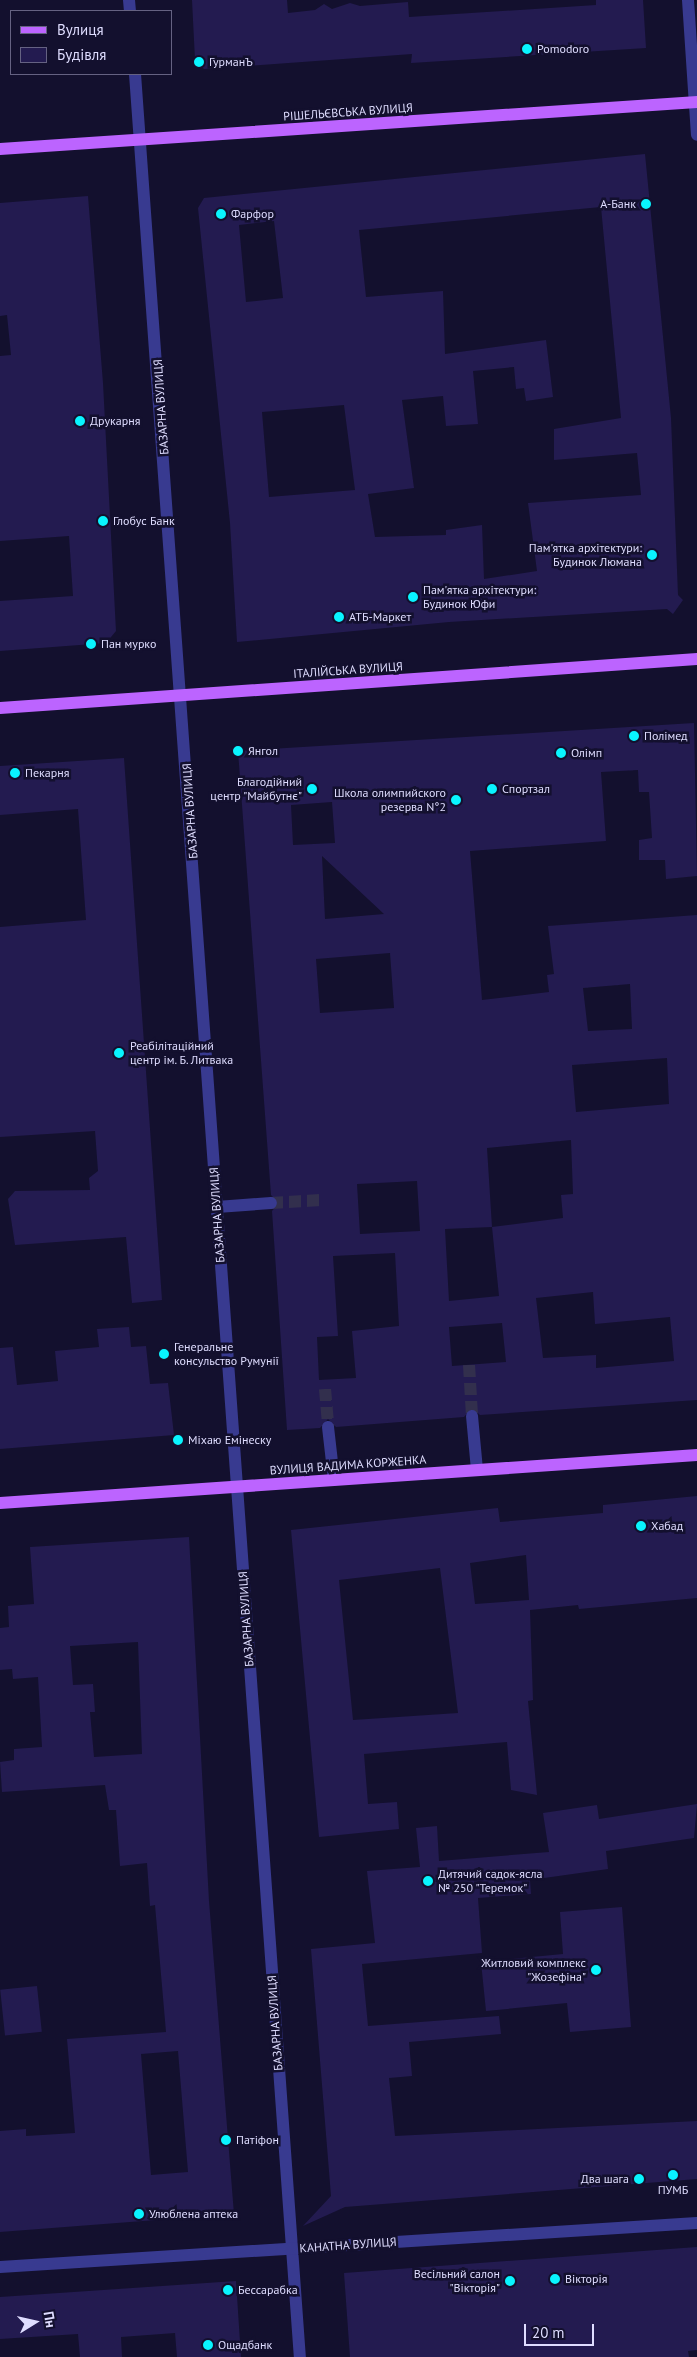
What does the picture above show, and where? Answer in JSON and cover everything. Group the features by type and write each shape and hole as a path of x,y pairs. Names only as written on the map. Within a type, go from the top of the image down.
{"main road":[{"name":"РІШЕЛЬЄВСЬКА ВУЛИЦЯ","path":"0,149 696,102"},
{"name":"ІТАЛІЙСЬКА ВУЛИЦЯ","path":"0,708 697,659"},
{"name":"ВУЛИЦЯ ВАДИМА КОРЖЕНКА","path":"0,1503 697,1455"}],"street":[{"path":"688,0 697,135"},
{"name":"БАЗАРНА ВУЛИЦЯ","path":"136,75 182,695 236,1487 300,2357"},
{"path":"217,1207 271,1203"},
{"path":"472,1416 477,1470"},
{"path":"328,1428 334,1480"},
{"name":"КАНАТНА ВУЛИЦЯ","path":"0,2267 697,2223"}],"building":[{"path":"192,0 287,0 288,13 315,10 324,4 332,9 350,3 360,6 408,2 409,17 596,5 596,0 643,0 646,48 411,63 412,54 204,69 195,60"},
{"path":"645,154 671,418 678,595 683,600 673,614 667,609 449,622 237,642 230,523 198,208 204,198","holes":["601,207 621,418 554,429 554,460 637,453 641,495 528,503 537,571 484,579 482,525 446,530 446,535 375,537 368,494 414,488 402,400 443,396 446,426 478,424 473,371 514,367 516,389 524,388 526,401 553,397 546,340 445,354 443,291 366,297 359,230","274,221 283,298 246,302 239,225","344,405 355,490 269,497 262,412"]},
{"path":"88,196 103,383 116,631 106,643 0,651 0,601 73,596 69,536 0,541 0,356 11,355 7,315 0,316 0,203"},
{"path":"694,723 697,876 666,879 665,860 639,860 639,840 652,838 649,792 639,792 638,770 601,772 606,841 470,851 482,1000 549,992 547,975 554,974 548,926 697,915 697,1400 480,1415 472,1408 464,1417 336,1427 328,1419 320,1428 287,1430 272,1211 279,1203 271,1195 238,751","holes":["332,802 335,843 293,845 291,805","322,856 384,914 325,919","390,953 394,1008 320,1013 316,959","630,984 632,1029 588,1031 583,988","667,1058 669,1104 576,1112 572,1065","571,1140 573,1194 561,1195 563,1218 492,1227 487,1148","417,1181 420,1231 360,1234 357,1184","492,1227 499,1296 449,1301 445,1229","395,1253 399,1326 352,1331 356,1378 319,1380 317,1337 338,1336 333,1256","593,1292 595,1324 670,1317 674,1361 596,1368 596,1355 543,1358 536,1298","502,1323 506,1362 452,1366 449,1327"]},
{"path":"124,758 162,1300 132,1303 126,1237 15,1245 8,1199 15,1191 90,1190 89,1178 98,1171 95,1131 0,1137 0,927 86,920 78,809 0,815 0,766"},
{"path":"129,1327 131,1347 146,1346 150,1384 168,1383 174,1435 0,1449 0,1348 13,1347 17,1385 58,1381 55,1351 99,1347 97,1329"},
{"path":"697,1496 697,1598 579,1609 578,1605 530,1610 533,1700 528,1701 537,1795 511,1790 507,1742 364,1754 368,1804 397,1802 399,1829 319,1837 291,1530 498,1508 500,1522 603,1513 603,1505","holes":["526,1555 529,1600 475,1604 470,1563","440,1568 458,1713 353,1720 339,1580"]},
{"path":"189,1537 209,1901 234,2214 0,2232 0,2131 26,2129 26,2136 75,2133 67,2039 166,2032 155,1905 150,1906 147,1863 120,1866 116,1810 109,1810 105,1785 2,1792 0,1762 14,1760 14,1749 42,1747 38,1677 13,1679 12,1669 0,1670 0,1628 9,1627 8,1606 34,1604 30,1547","holes":["138,1642 142,1754 94,1757 90,1712 95,1712 93,1684 73,1685 70,1646","178,2051 188,2172 151,2175 141,2054"]},
{"path":"697,1804 694,1838 606,1851 608,1869 530,1880 531,1894 478,1898 482,1953 362,1964 368,2026 499,2016 501,2034 409,2042 412,2076 389,2078 395,2136 697,2121 697,2179 345,2207 303,2226 331,2196 311,1949 375,1943 367,1871 420,1867 416,1828 437,1826 439,1861 549,1852 543,1813 597,1805 599,1819"},
{"name":"Житловий комплекс \"Жозефіна\"","path":"622,1907 631,2027 570,2032 567,2003 486,2011 481,1962 563,1954 560,1912"},
{"path":"37,1986 42,2032 5,2036 0,1990"},
{"path":"697,2247 697,2350 688,2351 689,2357 350,2357 344,2273"},
{"path":"236,2281 241,2357 177,2357 175,2333 121,2337 122,2357 80,2357 78,2334 0,2339 0,2297"}],"tunnel":[{"path":"271,1203 321,1200"},
{"path":"469,1365 472,1416"},
{"path":"325,1389 328,1427"}],"place":[{"name":"Pomodoro","path":"527,49"},
{"name":"ГурманЪ","path":"199,62"},
{"name":"А-Банк","path":"646,204"},
{"name":"Фарфор","path":"221,214"},
{"name":"Друкарня","path":"80,421"},
{"name":"Глобус Банк","path":"103,521"},
{"name":"Пам'ятка архітектури: Будинок Люмана","path":"652,555"},
{"name":"Пам'ятка архітектури: Будинок Юфи","path":"413,597"},
{"name":"АТБ-Маркет","path":"339,617"},
{"name":"Пан мурко","path":"91,644"},
{"name":"Полімед","path":"634,736"},
{"name":"Янгол","path":"238,751"},
{"name":"Олімп","path":"561,753"},
{"name":"Пекарня","path":"15,773"},
{"name":"Благодійний центр \"Майбутнє\"","path":"312,789"},
{"name":"Спортзал","path":"492,789"},
{"name":"Школа олимпийского резерва N°2","path":"456,800"},
{"name":"Реабілітаційний центр ім. Б. Литвака","path":"119,1053"},
{"name":"Генеральне консульство Румунії","path":"164,1354"},
{"name":"Міхаю Емінеску","path":"178,1440"},
{"name":"Хабад","path":"641,1526"},
{"name":"Дитячий садок-ясла № 250 \"Теремок\"","path":"428,1881"},
{"name":"Житловий комплекс \"Жозефіна\"","path":"596,1970"},
{"name":"Патiфон","path":"226,2140"},
{"name":"ПУМБ","path":"673,2175"},
{"name":"Два шага","path":"639,2179"},
{"name":"Улюблена аптека","path":"139,2214"},
{"name":"Вікторія","path":"555,2279"},
{"name":"Весільний салон \"Вікторія\"","path":"510,2281"},
{"name":"Бессарабка","path":"228,2290"},
{"name":"Ощадбанк","path":"208,2345"}]}
